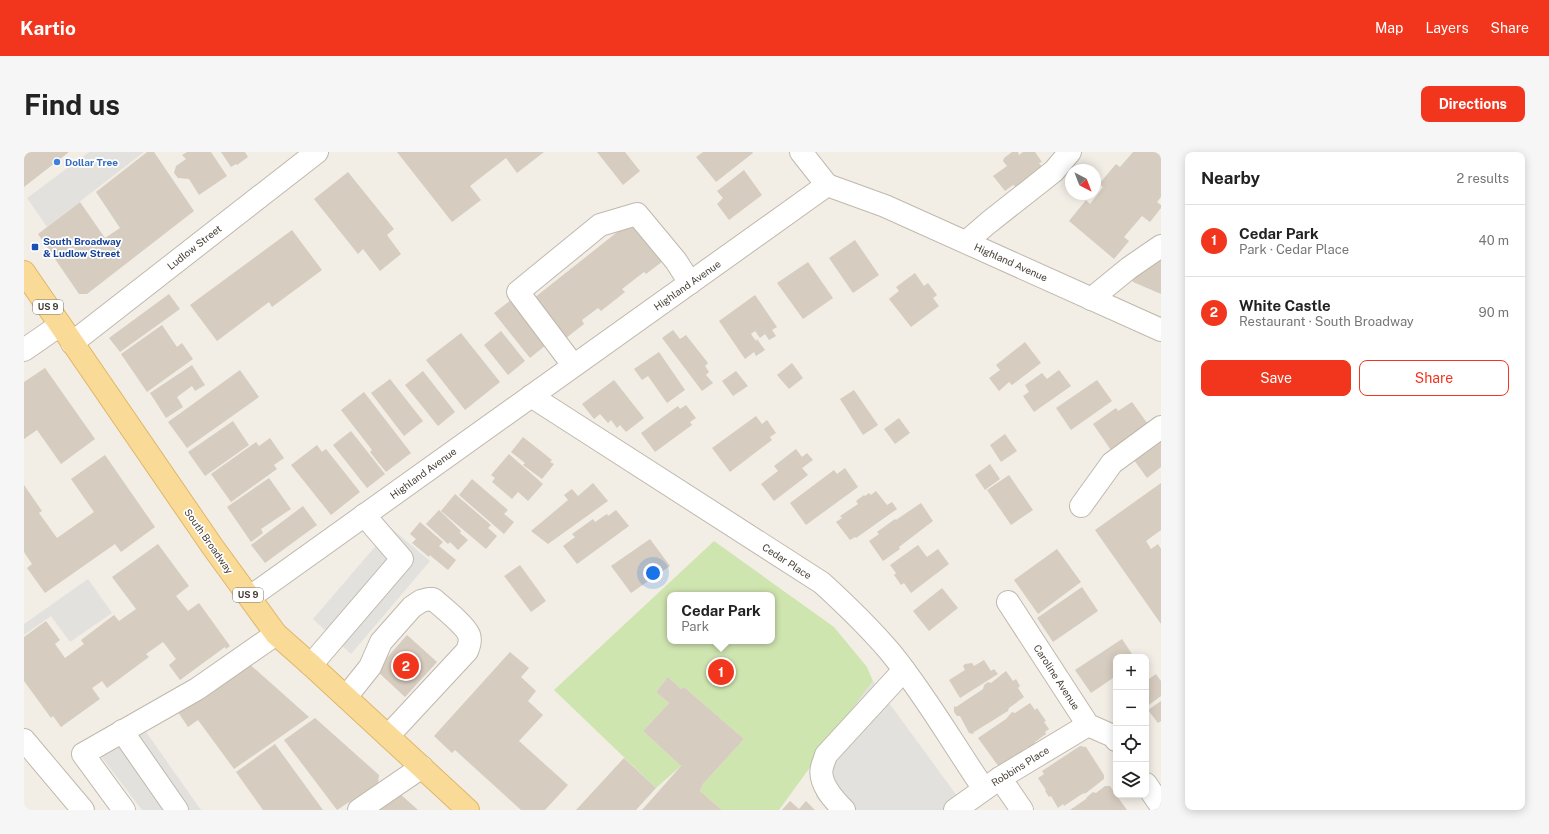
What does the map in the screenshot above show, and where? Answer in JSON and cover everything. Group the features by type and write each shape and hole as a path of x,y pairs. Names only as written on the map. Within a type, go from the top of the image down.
{"main road":[{"name":"South Broadway","path":"24,272 212,546 276,634 468,810"}],"street":[{"name":"Ludlow Street","path":"24,350 66,334 317,152"},
{"path":"966,242 1054,171 1070,152"},
{"path":"803,153 827,185"},
{"name":"Highland Avenue","path":"250,597 827,185 885,206 1161,330"},
{"path":"573,365 518,292 600,224 637,214 676,261 690,282"},
{"path":"1091,299 1129,268 1161,246"},
{"name":"Cedar Place","path":"531,396 822,583 848,607 890,653 992,784 1022,810"},
{"path":"1081,506 1112,463 1161,427"},
{"path":"311,665 402,559 364,515"},
{"path":"346,697 370,667 381,642 412,607 422,601 429,599 433,600 466,629 470,636 470,644 467,651 388,736"},
{"name":"Caroline Avenue","path":"1008,602 1088,725"},
{"path":"124,810 83,754 197,689 276,634"},
{"path":"844,810 828,791 823,779 821,768 826,755 904,670"},
{"path":"1088,725 1113,736"},
{"name":"Robbins Place","path":"955,810 992,784 1088,725"},
{"path":"122,731 176,810"},
{"path":"24,740 83,810"},
{"path":"359,810 422,767"},
{"path":"1149,788 1161,806"}],"green space":[{"path":"714,541 834,627 867,667 873,681 779,810 722,810 700,791 703,784 744,739 684,687 681,689 668,677 656,692 669,703 643,731 681,766 656,788 554,690"}],"shaded area":[{"path":"89,152 144,152 47,227 27,198"},
{"path":"391,528 430,561 351,654 313,619"},
{"path":"88,579 112,613 70,642 51,616 24,635 24,624"},
{"path":"873,681 963,804 955,810 827,810 816,797 817,756"},
{"path":"144,729 201,810 142,810 93,746"}],"building":[{"path":"24,152 69,152 24,187"},
{"path":"147,152 154,152 194,211 87,294 79,294 38,234 80,202 105,238 120,228 96,192"},
{"path":"187,152 211,152 227,176 199,195 189,179 178,178 174,173 176,166 186,159 182,155"},
{"path":"221,152 245,152 248,157 237,165 236,164 231,167"},
{"path":"397,152 544,152 517,173 506,158 470,186 481,200 452,222"},
{"path":"597,152 625,152 640,171 623,185"},
{"path":"703,152 753,153 716,182 696,157"},
{"path":"1012,152 1018,152 1019,155 1023,152 1035,152 1042,162 1039,163 1043,168 1016,187 1013,185 1005,191 993,176 1007,166 1003,161 1004,158"},
{"path":"1133,152 1161,152 1161,197 1157,202 1161,205 1161,208 1150,222 1142,216 1124,237 1129,241 1114,259 1069,221 1086,200 1090,204 1093,200 1101,200 1101,190 1103,187 1101,186 1101,182 1116,164 1120,167"},
{"path":"744,170 762,195 729,220 717,204 723,198 717,191"},
{"path":"348,172 394,229 387,235 401,254 380,271 363,249 358,254 314,199"},
{"path":"635,218 667,258 646,274 644,272 622,289 625,292 601,311 598,308 582,320 584,324 566,338 534,298"},
{"path":"292,230 322,270 272,307 269,302 217,341 190,305"},
{"path":"855,240 879,275 853,293 829,258"},
{"path":"1161,259 1161,294 1133,282 1132,279"},
{"path":"808,262 833,298 803,319 777,283"},
{"path":"915,273 924,286 928,283 937,295 933,298 939,306 911,327 889,299 899,291 896,287"},
{"path":"169,294 180,309 120,352 109,338"},
{"path":"755,295 777,327 772,330 776,336 769,340 765,334 760,338 755,331 751,334 756,341 757,339 765,350 756,356 754,352 745,359 719,321"},
{"path":"511,300 546,345 530,358 494,313"},
{"path":"162,325 177,347 182,343 193,359 147,392 121,354"},
{"path":"673,330 680,339 686,335 708,363 705,366 709,372 706,375 713,383 702,391 662,338"},
{"path":"501,331 525,361 508,375 484,345"},
{"path":"461,333 500,382 465,410 426,360"},
{"path":"1025,342 1041,363 1012,385 1009,382 999,391 989,378 1000,370 996,365"},
{"path":"659,352 685,390 667,403 648,376 642,380 634,369"},
{"path":"792,363 803,378 789,389 777,375"},
{"path":"192,365 205,385 195,391 192,386 177,397 183,407 166,418 150,393"},
{"path":"45,368 95,439 61,464 37,430 24,439 24,382"},
{"path":"240,370 259,397 187,448 168,422"},
{"path":"1059,370 1071,386 1034,412 1023,396 1029,392 1025,385 1042,373 1047,379"},
{"path":"423,371 455,412 438,426 405,385"},
{"path":"736,371 748,386 733,396 722,381"},
{"path":"390,379 423,421 404,436 371,393"},
{"path":"614,380 644,418 626,432 620,425 617,428 611,420 608,423 600,414 594,419 582,404"},
{"path":"1097,380 1112,401 1071,430 1056,408"},
{"path":"854,390 878,425 863,435 840,399"},
{"path":"364,392 411,453 386,472 370,452 372,450 341,410"},
{"path":"1132,402 1150,427 1113,453 1093,424 1116,408 1118,411"},
{"path":"686,405 696,418 690,422 692,425 655,452 641,433 678,406 680,409"},
{"path":"756,416 762,424 767,420 776,433 770,437 772,440 730,472 712,448"},
{"path":"899,418 910,433 895,444 884,429"},
{"path":"233,421 249,445 205,476 188,452"},
{"path":"351,431 385,474 367,488 333,445"},
{"path":"1005,434 1017,451 1001,462 990,445"},
{"path":"1161,435 1161,467 1147,478 1134,460"},
{"path":"523,437 552,460 550,462 554,464 542,479 523,465 525,463 511,452"},
{"path":"270,438 284,458 274,465 277,469 231,502 211,474 256,442 259,446"},
{"path":"317,445 322,452 326,449 360,492 331,515 291,465"},
{"path":"796,449 802,457 807,453 813,460 802,468 808,475 774,501 761,484 778,471 774,466"},
{"path":"509,454 543,484 528,501 518,492 512,499 492,482 495,478 491,475"},
{"path":"105,455 155,527 121,552 115,544 45,593 27,568 32,564 24,552 24,485 42,511 39,513 57,538 94,512 71,479"},
{"path":"990,464 1000,479 985,490 975,475"},
{"path":"845,468 858,487 806,525 790,503 834,470 837,474"},
{"path":"1009,475 1033,510 1011,525 987,490"},
{"path":"269,478 291,509 261,529 263,533 251,542 227,507"},
{"path":"472,479 508,510 504,514 514,522 504,534 459,495"},
{"path":"593,483 608,501 548,544 531,531 568,500 564,495 572,489 578,496"},
{"path":"1161,483 1161,530 1146,541 1151,549 1158,544 1161,549 1161,624 1095,530"},
{"path":"876,491 887,505 892,502 897,509 856,538 855,537 850,540 836,522 842,518 840,516 858,504 856,501 864,495 865,496 869,493 871,495"},
{"path":"455,494 491,525 488,528 497,536 486,549 441,511"},
{"path":"921,503 933,521 899,547 900,549 883,561 869,541 879,534 877,532"},
{"path":"303,506 317,525 265,563 251,545"},
{"path":"439,510 461,531 460,533 468,540 458,550 450,542 448,544 426,524"},
{"path":"616,510 629,526 577,564 563,546 575,537 572,534 593,519 595,522 607,514 608,516"},
{"path":"420,522 443,542 439,546 456,560 448,570 430,555 429,557 412,543 416,539 410,534"},
{"path":"650,539 670,566 631,593 611,566"},
{"path":"158,544 189,586 176,596 188,611 199,603 230,646 226,649 225,647 180,680 169,665 176,659 163,642 146,654 149,657 107,688 102,681 92,688 100,699 61,727 53,716 51,718 24,681 24,637 46,621 60,640 55,644 65,658 84,644 81,640 114,615 119,621 136,609 112,577"},
{"path":"918,545 927,557 938,549 949,564 911,593 904,583 901,585 894,575 896,573 890,565"},
{"path":"1057,549 1081,582 1038,614 1014,580"},
{"path":"520,565 546,601 531,612 504,576"},
{"path":"1082,587 1098,611 1053,642 1037,618"},
{"path":"942,588 958,608 929,631 913,611"},
{"path":"407,635 437,662 405,697 376,670"},
{"path":"1122,639 1132,654 1113,654 1113,678 1091,693 1075,670"},
{"path":"510,652 529,668 521,677 536,691 528,701 543,715 519,741 568,785 545,810 521,810 455,750 452,753 434,736"},
{"path":"984,660 991,671 994,669 998,674 960,698 949,680 965,670 963,666 965,664 972,663 974,666"},
{"path":"246,661 309,717 234,769 198,720 188,727 178,712"},
{"path":"1006,671 1013,681 1016,679 1020,686 1018,688 1024,697 1009,708 1008,711 973,734 969,733 960,716 957,716 954,712 954,706 956,707 983,689 984,685 988,682 991,683"},
{"path":"1156,674 1161,681 1161,696 1149,705 1149,690 1149,679"},
{"path":"668,677 681,689 684,687 744,739 703,784 700,791 722,810 642,810 681,766 643,731 669,703 656,692"},
{"path":"1161,701 1161,721 1158,723 1149,709"},
{"path":"1030,703 1035,710 1037,708 1046,721 1044,722 1049,729 1045,732 1046,734 1035,742 1034,745 1026,748 999,767 978,738 1006,719 1012,712 1015,713"},
{"path":"315,718 379,775 378,783 337,810 284,740"},
{"path":"275,744 323,810 263,810 236,772"},
{"path":"1080,746 1086,747 1104,775 1104,779 1086,793 1058,808 1051,796 1049,797 1045,791 1046,790 1038,778 1044,774 1042,771"},
{"path":"624,758 656,788 636,810 576,810"},
{"path":"1105,786 1110,786 1113,790 1113,798 1118,798 1127,810 1070,810 1093,792 1096,793"},
{"path":"398,792 418,810 374,810"},
{"path":"790,801 799,809 806,801 815,810 782,810"}],"place":[{"name":"Dollar Tree","path":"57,162"},
{"name":"South Broadway & Ludlow Street","path":"35,247"},
{"name":"White Castle","path":"406,666"},
{"name":"Cedar Park","path":"721,672"}]}
